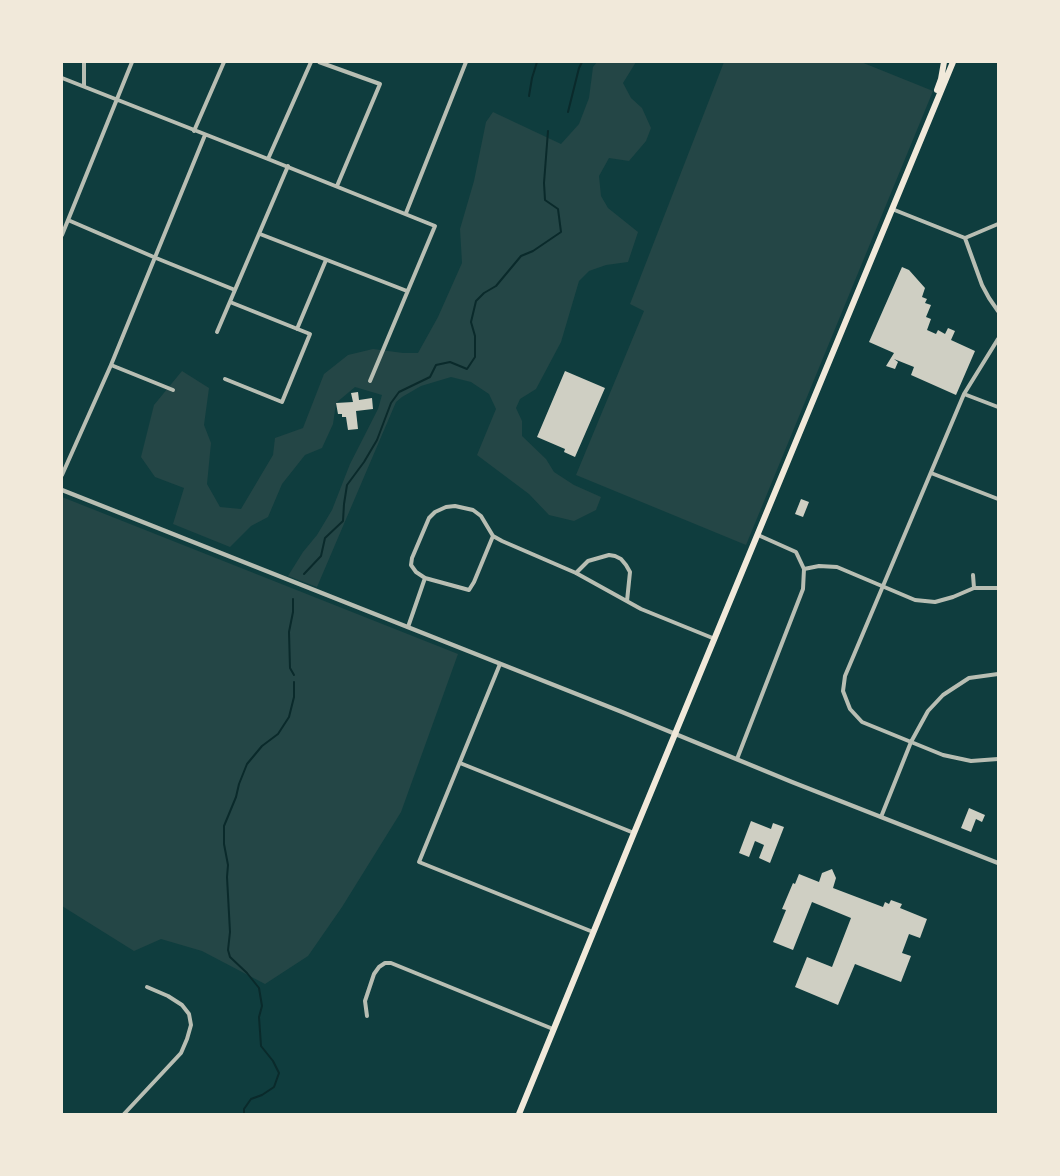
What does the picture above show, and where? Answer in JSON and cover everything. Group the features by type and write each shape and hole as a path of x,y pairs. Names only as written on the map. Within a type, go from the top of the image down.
{"main road":[{"path":"931,116 944,62"},
{"path":"519,1114 953,62"}],"street":[{"path":"84,62 84,86"},
{"path":"62,235 132,62"},
{"path":"194,131 224,62"},
{"path":"268,159 311,62"},
{"path":"319,62 380,84 337,186"},
{"path":"406,213 466,62"},
{"path":"62,78 435,226 370,381"},
{"path":"62,475 111,365 206,135"},
{"path":"218,332 288,166"},
{"path":"892,209 965,238 999,224"},
{"path":"68,220 235,290"},
{"path":"260,234 407,291"},
{"path":"965,238 988,298 999,311"},
{"path":"297,329 326,260"},
{"path":"225,379 282,402 310,334 230,302"},
{"path":"999,339 964,394 845,676 843,691 850,709 862,722 943,755 971,761 999,759"},
{"path":"111,365 173,390"},
{"path":"964,394 999,407"},
{"path":"931,473 999,499"},
{"path":"62,489 999,863"},
{"path":"493,536 469,590 425,578 411,565 429,518 435,512 455,506 473,510 481,516 493,536 576,573 641,609 715,639"},
{"path":"737,759 803,589 804,569 796,552 758,535"},
{"path":"576,573 588,561 609,555 621,559 630,572 627,601"},
{"path":"804,569 819,566 837,567 915,600 925,602 953,597 974,588 999,588"},
{"path":"973,575 974,588"},
{"path":"408,627 425,578"},
{"path":"500,664 419,862 594,932"},
{"path":"881,817 911,742 928,711 943,695 969,678 999,674"},
{"path":"460,763 634,833"},
{"path":"367,1016 365,1001 374,974 385,963 391,963 554,1029"},
{"path":"124,1114 181,1053 191,1025 189,1014 182,1005 147,987"}],"shaded area":[{"path":"597,62 636,62 623,83 631,98 642,108 651,128 646,141 629,161 609,158 599,176 601,196 608,208 638,232 628,262 606,265 589,271 579,281 561,342 536,389 520,399 516,408 522,421 522,436 546,459 554,472 574,485 601,497 596,510 574,521 549,515 529,494 477,455 496,409 489,394 471,382 451,377 421,386 396,402 317,587 288,576 332,510 350,464 378,409 382,395 355,387 336,403 333,424 322,448 305,455 282,484 268,517 251,526 230,547 173,524 184,488 155,477 141,457 154,405 182,371 209,388 204,425 211,443 207,484 220,507 241,509 273,455 275,438 303,428 324,374 348,355 373,349 418,353 438,317 462,263 460,229 474,181 486,122 493,112 561,144 579,124 589,98 593,67"},
{"path":"724,62 861,62 933,91 746,545 576,475 644,311 630,304"},
{"path":"62,497 458,654 401,812 342,907 308,956 265,984 202,951 161,939 134,951 62,906"}],"building":[{"path":"902,267 909,270 925,288 922,297 927,299 925,303 931,305 926,317 931,319 927,330 936,334 938,330 945,334 948,328 955,331 951,340 975,351 956,395 911,375 914,367 894,359 898,362 895,369 886,366 894,353 869,342"},
{"path":"565,371 605,388 575,457 564,452 565,449 537,437"},
{"path":"358,392 359,400 372,398 373,409 356,411 358,429 348,430 346,417 338,414 336,403 353,402 351,393"},
{"path":"801,499 809,502 803,517 795,514"},
{"path":"969,808 985,815 982,822 976,819 971,832 961,828"},
{"path":"751,821 771,829 773,823 784,827 770,863 759,858 764,845 755,841 749,857 739,853"},
{"path":"832,869 836,878 833,888 883,907 885,902 889,904 891,900 902,904 900,908 927,919 920,938 909,934 902,953 911,956 901,982 855,964 838,1005 795,987 807,957 832,967 851,918 812,902 793,950 773,942 786,910 782,909 799,874 819,882 822,873"}],"waterway":[{"path":"529,96 537,62"},
{"path":"568,112 582,62"},
{"path":"304,574 321,556 325,538 343,521 347,485 377,440 391,403 399,392 430,377 436,365 450,362 467,369 475,357 475,336 471,322 476,301 496,286 521,256 533,251 561,232 558,209 545,200 548,131"},
{"path":"293,599 289,632 290,668 294,675"},
{"path":"244,1114 244,1109 251,1099 274,1087 279,1073 261,1046 259,1017 262,1006 259,988 230,957 228,950 230,932 228,865 224,844 224,826 247,764 262,746 278,734 289,717 294,697 294,682"}]}
